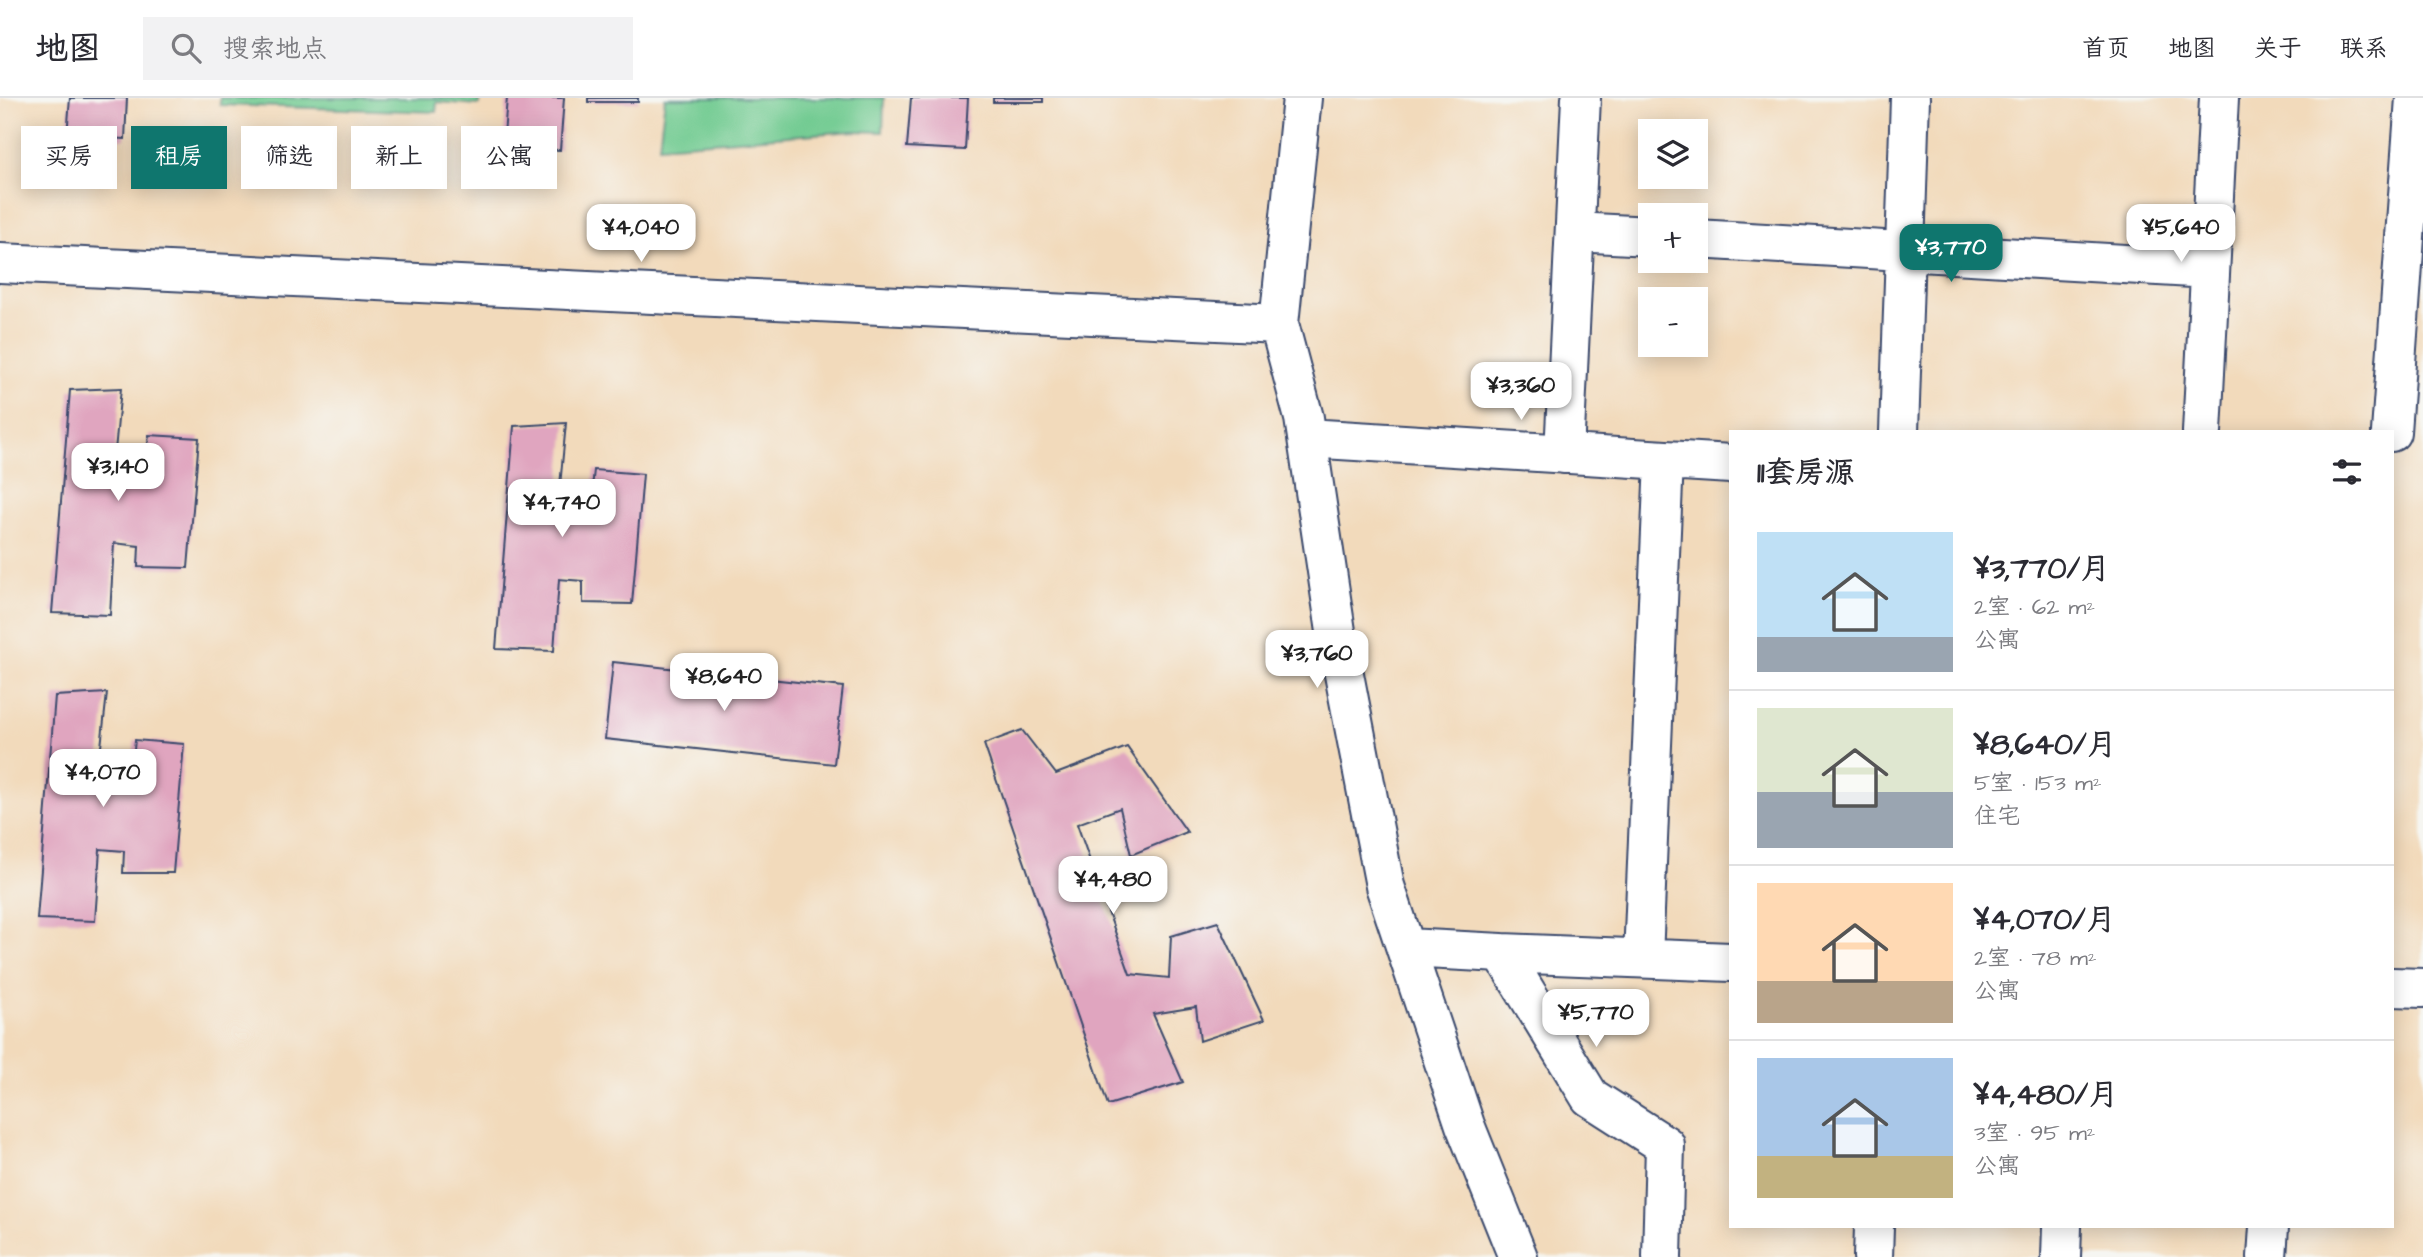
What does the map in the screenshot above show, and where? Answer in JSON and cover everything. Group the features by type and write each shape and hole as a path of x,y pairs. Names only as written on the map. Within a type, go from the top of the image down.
{"street":[{"path":"1302,98 1279,324 1307,438 1337,638 1385,886 1465,1125 1518,1257"},
{"path":"1564,454 1581,98"},
{"path":"1899,430 1910,98"},
{"path":"2202,430 2219,98"},
{"path":"2391,430 2414,244 2415,98"},
{"path":"1574,232 1638,235"},
{"path":"1708,240 2210,269"},
{"path":"0,263 1279,324"},
{"path":"1307,438 1729,464"},
{"path":"1643,958 1664,460"},
{"path":"1406,948 1729,962"},
{"path":"1502,953 1590,1097 1665,1145 1662,1257"},
{"path":"2394,987 2423,988"},
{"path":"1873,1257 1874,1228"},
{"path":"2061,1257 2062,1228"},
{"path":"2267,1257 2269,1228"}],"green space":[{"path":"220,98 479,98 479,105 437,102 436,112 220,105"},
{"path":"665,98 884,98 883,132 854,131 659,146"}],"building":[{"path":"70,98 127,98 125,139 117,139 117,126 68,126"},
{"path":"507,98 564,98 560,150 557,150 557,126 505,126"},
{"path":"588,98 638,98 638,102 588,102"},
{"path":"911,98 968,98 965,150 907,147"},
{"path":"993,98 1043,98 1043,102 993,102"},
{"path":"121,388 115,451 147,452 149,435 199,438 188,568 138,567 139,546 114,543 110,615 52,613 70,390"},
{"path":"566,423 560,486 592,488 594,470 643,474 632,604 583,603 583,581 559,579 554,651 496,649 514,426"},
{"path":"613,662 843,687 834,764 605,739"},
{"path":"107,693 100,756 133,758 135,740 184,744 173,873 123,873 124,851 100,849 95,921 37,919 55,696"},
{"path":"1022,730 1056,774 1127,747 1187,832 1131,855 1120,808 1077,824 1130,974 1169,978 1171,936 1218,922 1264,1020 1200,1041 1196,1007 1153,1014 1183,1082 1108,1105 984,744"}]}
